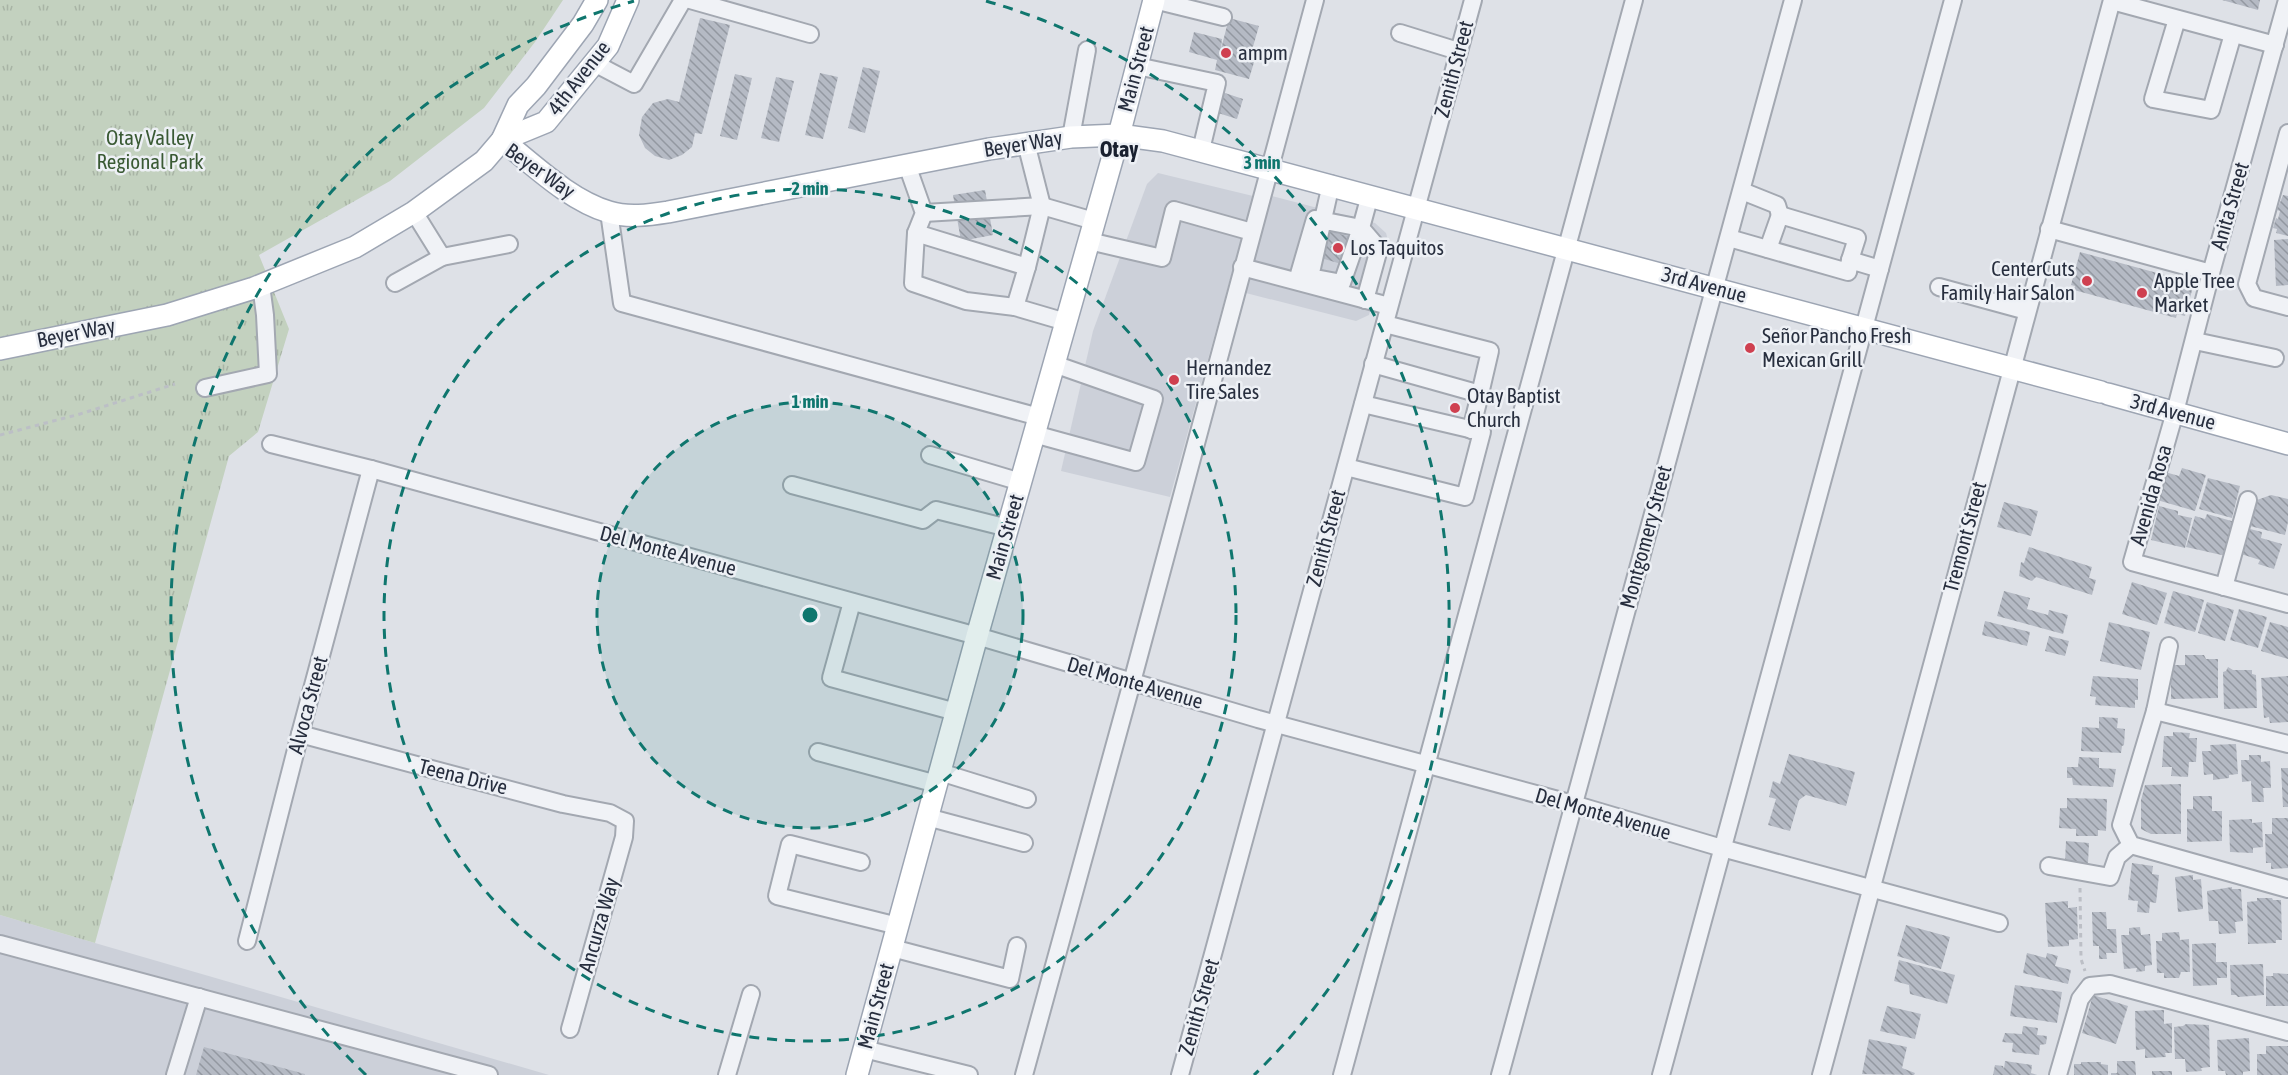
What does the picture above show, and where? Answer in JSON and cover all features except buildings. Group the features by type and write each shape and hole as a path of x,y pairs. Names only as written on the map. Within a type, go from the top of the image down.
{"main road":[{"name":"4th Avenue","path":"502,140 518,105 536,86 583,24 597,0"},
{"name":"4th Avenue","path":"502,140 546,122 608,46 628,0"},
{"name":"Main Street","path":"857,1075 956,711 1119,135 1154,0"},
{"name":"Beyer Way","path":"0,349 167,315 261,285 355,246 414,212 484,161 502,140 579,198 609,213 637,216 1026,143 1071,136 1119,135"},
{"name":"3rd Avenue","path":"1119,135 1163,141 1331,184 2288,444"}],"street":[{"path":"594,63 634,84 682,0"},
{"path":"690,0 810,34"},
{"path":"1154,0 1223,17"},
{"path":"1024,1075 1315,0"},
{"name":"Zenith Street","path":"1180,1075 1473,0"},
{"path":"1342,1075 1634,0"},
{"name":"Montgomery Street","path":"1500,1075 1793,0"},
{"path":"1661,1075 1953,0"},
{"name":"Anita Street","path":"2175,412 2211,273 2288,0"},
{"path":"2112,1 2275,45"},
{"name":"Tremont Street","path":"1821,1075 2112,1"},
{"path":"2177,19 2153,99 2211,110 2233,34"},
{"path":"1400,33 1458,51"},
{"path":"1071,136 1087,50"},
{"path":"1137,66 1217,83 1201,150"},
{"path":"2288,133 2284,165 2247,284 2254,298 2288,307"},
{"path":"1015,307 1042,206 1026,143"},
{"path":"907,165 924,213 916,232 914,283 966,301 1015,307 1066,322"},
{"path":"1331,184 1310,277 1342,283 1370,195"},
{"path":"1742,190 1777,205 1780,215 1768,249"},
{"path":"924,213 1042,206 1092,231 1162,258 1174,210 1252,231"},
{"path":"414,212 442,257"},
{"path":"609,213 622,303 1037,425 1136,462 1154,399 1054,364"},
{"path":"1729,238 1848,272 1857,238 1780,215"},
{"path":"1297,281 1315,219 1361,228 1380,249 1365,300"},
{"path":"2049,230 2211,273"},
{"path":"916,232 1027,267"},
{"path":"395,283 442,257 509,244"},
{"path":"1850,260 1880,269"},
{"path":"1242,267 1389,306"},
{"path":"205,388 268,374 266,315 261,285"},
{"path":"1940,287 2027,311"},
{"path":"1384,324 1490,351 1471,430"},
{"path":"2195,341 2275,358"},
{"path":"1373,364 1480,394"},
{"path":"1346,467 1465,497 1482,432 1363,404"},
{"name":"Avenida Rosa","path":"2175,412 2132,562 2288,604"},
{"name":"Del Monte Avenue","path":"271,444 371,469 977,636 1276,724 1999,923"},
{"path":"930,455 1021,482"},
{"name":"Alvoca Street","path":"247,941 371,469"},
{"path":"792,485 923,520 936,510 1008,528"},
{"path":"2224,587 2248,500"},
{"path":"852,602 831,678 956,711"},
{"path":"2169,646 2155,711 2121,825 2131,846 2288,889"},
{"path":"2155,711 2288,744"},
{"name":"Teena Drive","path":"300,734 563,804 610,813 625,821"},
{"path":"818,753 1027,799"},
{"path":"927,817 1024,843"},
{"name":"Ancurza Way","path":"570,1029 624,837 625,821"},
{"path":"861,862 790,844 777,896 898,926"},
{"path":"2049,866 2110,877 2117,857 2131,846"},
{"path":"0,944 489,1075"},
{"path":"892,948 1010,979 1017,946"},
{"path":"2058,1075 2080,999 2090,986 2110,984 2288,1032"},
{"path":"727,1075 751,994"},
{"path":"175,1075 200,997"},
{"path":"864,1049 969,1074"}],"path":[{"path":"0,435 80,414 175,384"},
{"path":"2078,871 2081,901 2081,959 2090,986"}],"shaded area":[{"path":"1158,173 1253,196 1170,497 1061,471 1093,331 1147,184"},
{"path":"1268,195 1375,223 1386,233 1389,244 1369,315 1356,321 1242,292"},
{"path":"0,915 95,943 549,1075 0,1075"}],"green space":[{"name":"Otay Valley Regional Park","path":"0,0 563,0 535,42 484,108 390,181 259,255 289,329 258,432 229,456 95,943 0,915"}],"place":[{"name":"ampm","path":"1226,53"},
{"name":"Los Taquitos","path":"1338,248"},
{"name":"CenterCuts Family Hair Salon","path":"2087,281"},
{"name":"Apple Tree Market","path":"2142,293"},
{"name":"Señor Pancho Fresh Mexican Grill","path":"1750,348"},
{"name":"Hernandez Tire Sales","path":"1174,380"},
{"name":"Otay Baptist Church","path":"1455,408"}],"district":[{"name":"Otay","path":"1119,149"}]}
